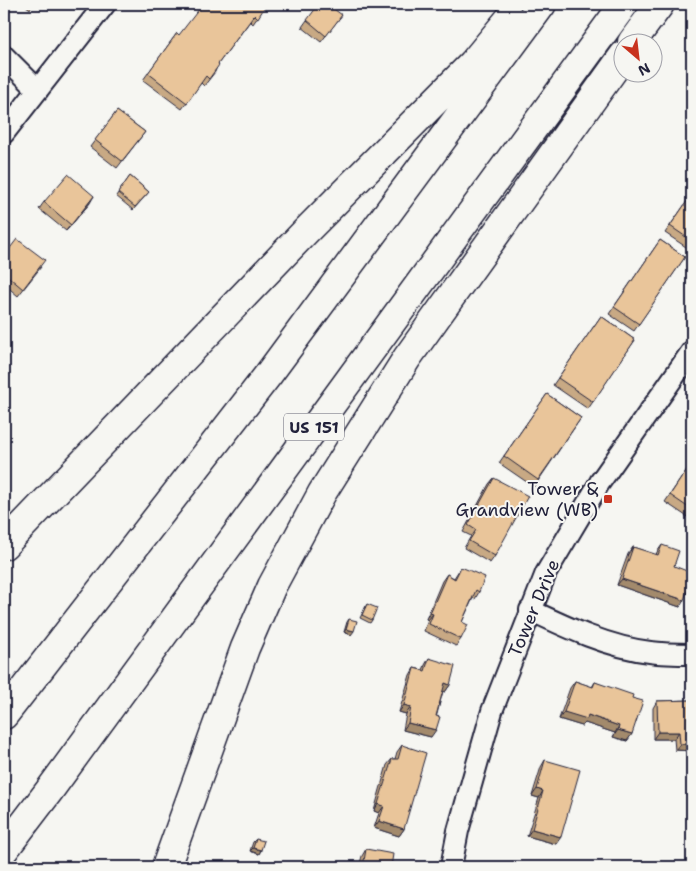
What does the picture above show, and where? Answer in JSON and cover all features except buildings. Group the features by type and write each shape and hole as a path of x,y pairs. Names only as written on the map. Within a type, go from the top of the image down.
{"highway":[{"path":"4,544 305,232 473,63 522,4"},
{"path":"4,715 268,375 542,4"},
{"name":"US 151","path":"4,850 55,783 624,4"},
{"path":"639,32 660,4"},
{"path":"166,867 245,648 272,586 322,493 408,358 614,69"}],"street":[{"path":"4,133 106,4"},
{"path":"4,56 38,90"},
{"name":"Tower Drive","path":"451,867 458,831 492,711 546,573 600,482 692,351"},
{"path":"530,610 568,628 609,643 650,652 692,654"}],"place":[{"name":"Tower & Grandview (WB)","path":"608,499"}]}
